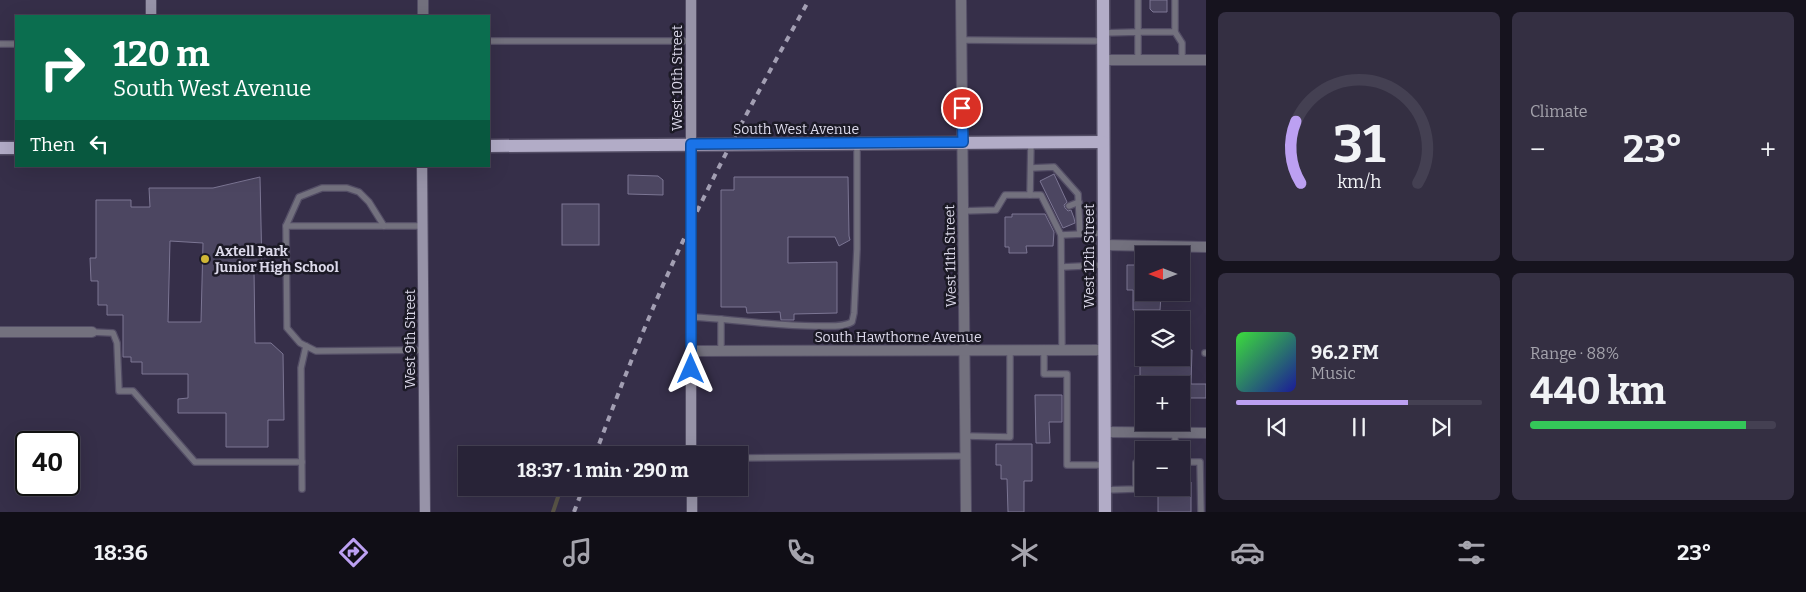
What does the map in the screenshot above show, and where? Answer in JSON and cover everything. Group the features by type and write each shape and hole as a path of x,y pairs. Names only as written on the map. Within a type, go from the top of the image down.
{"main road":[{"name":"West 12th Street","path":"1103,0 1102,142 1105,512"},
{"name":"South West Avenue","path":"490,146 1102,142"},
{"path":"0,148 15,148"}],"street":[{"path":"151,0 151,15"},
{"path":"423,0 423,15"},
{"name":"West 10th Street","path":"691,0 692,446"},
{"name":"West 11th Street","path":"961,0 966,512"},
{"path":"1103,60 1206,60"},
{"name":"West 9th Street","path":"422,167 425,512"},
{"path":"1104,239 1206,247"},
{"path":"0,332 92,332"},
{"name":"South Hawthorne Avenue","path":"691,351 1104,350"},
{"path":"1104,432 1206,433"},
{"path":"692,496 692,512"}],"lane":[{"path":"1138,0 1138,60"},
{"path":"1175,0 1175,32 1182,43 1182,60"},
{"path":"962,40 1103,37 1138,32 1175,32"},
{"path":"490,41 691,40"},
{"path":"0,44 15,44"},
{"path":"1030,195 1031,142"},
{"path":"691,317 792,327 837,326 852,322 857,249 857,143"},
{"path":"1031,168 1054,168 1078,194 1080,234"},
{"path":"1060,185 1067,182"},
{"path":"384,226 369,202 359,192 347,188 322,188 299,197 286,226 288,328 300,343 316,352 424,350"},
{"path":"963,211 996,210 1005,195 1043,193 1061,235 1062,350"},
{"path":"1069,206 1079,202"},
{"path":"286,226 423,226"},
{"path":"1061,235 1080,234 1104,239"},
{"path":"1062,267 1104,265"},
{"path":"721,319 721,351"},
{"path":"92,332 113,334 117,343 119,391 132,391 195,462 302,462"},
{"path":"302,489 301,368 306,346"},
{"path":"966,436 1010,437 1010,351"},
{"path":"1044,351 1044,374 1067,374 1067,465 1105,465"},
{"path":"1174,433 1174,441"},
{"path":"748,458 966,456"},
{"path":"1190,462 1200,462 1201,512"},
{"path":"1105,490 1135,489"}],"building":[{"path":"1150,0 1167,0 1167,12 1153,12 1150,9"},
{"path":"1054,174 1067,202 1064,205 1065,208 1068,211 1071,210 1075,223 1063,228 1040,181"},
{"path":"628,175 658,176 663,180 663,195 628,194"},
{"path":"260,177 262,270 254,270 255,343 271,343 283,354 284,420 268,420 268,447 226,447 226,413 178,413 178,399 188,398 188,374 142,374 142,362 131,362 131,357 123,357 123,315 107,315 107,305 98,305 98,281 91,281 90,258 96,258 96,200 131,200 131,207 150,207 149,188 213,188","holes":["170,241 203,243 201,322 168,322"]},
{"path":"734,177 848,177 850,240 839,246 835,237 788,237 788,263 837,262 837,313 794,314 794,320 781,320 780,312 747,313 746,307 721,307 721,190 734,190"},
{"path":"562,204 599,204 599,245 562,245"},
{"path":"1012,214 1045,214 1054,232 1053,246 1026,246 1027,253 1009,253 1009,247 1005,247 1005,217 1012,217"},
{"path":"1127,265 1135,265 1135,301 1161,301 1160,310 1133,310 1133,290 1127,290"},
{"path":"1190,350 1192,350 1191,384 1206,384 1206,398 1190,398 1190,376 1140,376 1140,366 1190,366"},
{"path":"1035,395 1062,395 1062,422 1049,422 1050,443 1036,443"},
{"path":"996,444 1032,444 1032,481 1024,481 1024,512 1008,512 1007,479 1001,479 1001,465 996,465"},
{"path":"1191,482 1191,512 1158,512 1158,496 1190,496"}],"waterway":[{"path":"553,512 558,496"}],"railway":[{"path":"598,446 640,338 691,224 733,139 809,0"},
{"path":"574,512 580,496"}],"place":[{"name":"Axtell Park Junior High School","path":"205,259"}],"route":[{"path":"691,369 691,144 963,142 962,108"}]}
